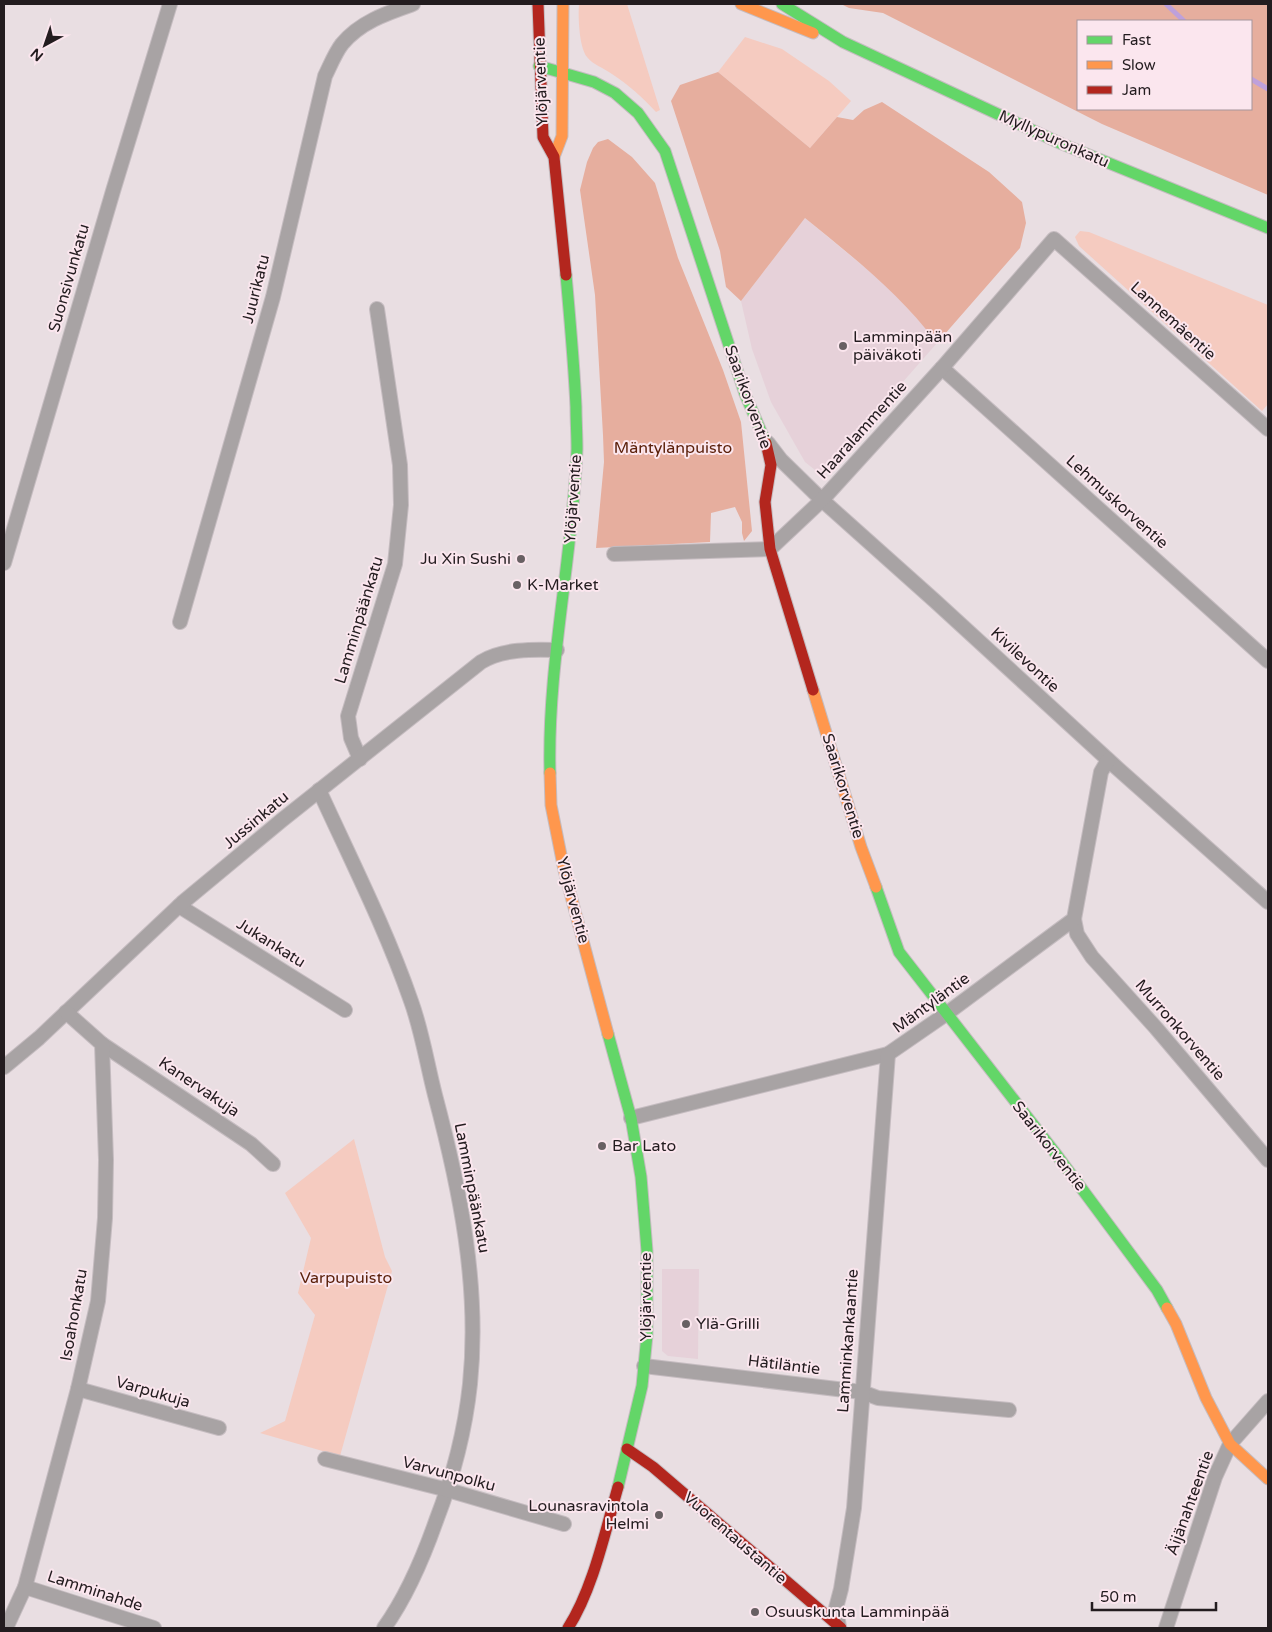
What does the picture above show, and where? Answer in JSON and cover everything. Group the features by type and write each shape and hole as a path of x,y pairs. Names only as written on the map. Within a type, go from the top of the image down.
{"main road":[{"name":"Ylöjärventie","path":"538,4 543,138 554,157 574,363 577,443 569,553 557,650 549,742 551,805 568,884 631,1118 640,1177 647,1251 647,1335 642,1386 621,1476 595,1566 568,1628"},
{"name":"Ylöjärventie","path":"554,157 562,136 563,4"},
{"name":"Myllypuronkatu","path":"741,4 825,38 844,42"},
{"name":"Myllypuronkatu","path":"782,4 844,42 1062,144 1268,228"},
{"name":"Saarikorventie","path":"539,66 594,82 623,99 643,120 665,151 745,394 764,438 771,464 765,502 770,549 861,847 899,952 1056,1154 1157,1290 1176,1324 1206,1398 1230,1444 1268,1479"},
{"name":"Vuorentaustantie","path":"627,1449 653,1467 840,1628"}],"street":[{"name":"Suonsivunkatu","path":"4,563 170,4"},
{"name":"Juurikatu","path":"180,622 270,306 325,76 341,45 358,28 382,15 413,4"},
{"name":"Haaralammentie","path":"770,549 822,500 942,368 1054,239"},
{"name":"Lannemäentie","path":"1054,239 1268,429"},
{"name":"Lamminpäänkatu","path":"360,759 350,738 348,716 395,564 401,505 400,465 376,309"},
{"name":"Lehmuskorventie","path":"942,368 1268,661"},
{"name":"Kivilevontie","path":"764,438 781,460 822,500 941,606 1108,760 1268,902"},
{"path":"614,554 770,549"},
{"name":"Jussinkatu","path":"4,1067 66,1012 179,906 319,790 486,659 532,649 557,650"},
{"path":"1074,919 1101,772 1108,760"},
{"name":"Lamminpäänkatu","path":"319,790 386,938 412,1003 459,1195 470,1272 473,1314 470,1383 463,1428 448,1490 429,1541 407,1590 384,1628"},
{"name":"Jukankatu","path":"179,906 345,1010"},
{"name":"Mäntyläntie","path":"631,1118 888,1054 946,1014 1074,919"},
{"name":"Murronkorventie","path":"1074,919 1077,934 1092,957 1156,1028 1268,1160"},
{"path":"66,1012 102,1044"},
{"name":"Kanervakuja","path":"102,1044 251,1144 273,1164"},
{"name":"Isoahonkatu","path":"6,1628 25,1586 78,1389 98,1301 105,1218 106,1160 102,1044"},
{"name":"Lamminkankaantie","path":"840,1628 836,1608 842,1589 854,1508 888,1054"},
{"name":"Hätiläntie","path":"644,1366 862,1392 878,1398 1009,1410"},
{"name":"Varpukuja","path":"78,1389 219,1428"},
{"name":"Äijänahteentie","path":"1166,1628 1215,1477 1230,1444 1268,1401"},
{"name":"Varvunpolku","path":"325,1459 448,1490 564,1524"},
{"name":"Lamminahde","path":"25,1586 154,1628"}],"shaded area":[{"name":"Lamminpään päiväkoti","path":"805,218 886,285 925,327 937,343 824,472 815,470 805,462 771,402 752,349 741,301"},
{"path":"662,1269 699,1269 698,1359 668,1356 662,1351"}],"green space":[{"path":"579,4 627,4 660,110 656,112 630,87 587,57 582,46"},
{"path":"841,4 1268,4 1268,195 1102,124 883,13 849,8"},
{"path":"745,37 782,49 829,81 851,101 810,148 718,72"},
{"path":"718,72 810,148 837,117 853,120 864,110 882,102 989,172 1022,202 1026,223 1020,248 937,343 891,292 805,218 741,301 726,287 720,251 671,101 680,85"},
{"name":"Mäntylänpuisto","path":"608,139 632,157 655,183 678,258 723,370 741,422 752,531 744,541 742,522 735,507 711,513 710,542 596,548 604,462 603,435 595,295 580,190 587,162 593,148 598,142"},
{"path":"1080,231 1089,232 1268,305 1268,404 1262,411 1079,246 1075,237"},
{"name":"Varpupuisto","path":"354,1139 385,1257 392,1271 340,1456 260,1433 285,1421 315,1315 298,1293 311,1238 285,1193"}],"waterway":[{"path":"1166,4 1183,20"},
{"path":"1252,80 1268,89"}],"traffic: fast":[{"path":"782,4 843,42 1062,144 1268,228"},
{"path":"539,66 594,82 615,93 638,113 665,151 745,394 766,443"},
{"path":"550,773 552,692 571,530 577,449 574,374 566,275"},
{"path":"876,887 899,952 1056,1154 1157,1290 1167,1308"},
{"path":"608,1034 631,1118 641,1177 647,1251 647,1335 642,1386 618,1487"}],"traffic: slow":[{"path":"554,157 562,136 563,4"},
{"path":"741,4 813,33"},
{"path":"813,690 861,847 876,887"},
{"path":"550,773 551,805 564,870 608,1034"},
{"path":"1167,1308 1176,1324 1206,1398 1230,1444 1268,1479"}],"traffic: jam":[{"path":"538,4 543,137 554,157 566,275"},
{"path":"766,443 771,465 765,502 770,549 813,690"},
{"path":"627,1449 653,1467 841,1628"},
{"path":"568,1628 585,1596 618,1487"}],"place":[{"name":"Lamminpään päiväkoti","path":"843,346"},
{"name":"Ju Xin Sushi","path":"521,559"},
{"name":"K-Market","path":"517,585"},
{"name":"Bar Lato","path":"602,1146"},
{"name":"Ylä-Grilli","path":"686,1324"},
{"name":"Lounasravintola Helmi","path":"659,1515"},
{"name":"Osuuskunta Lamminpää","path":"755,1612"}]}
